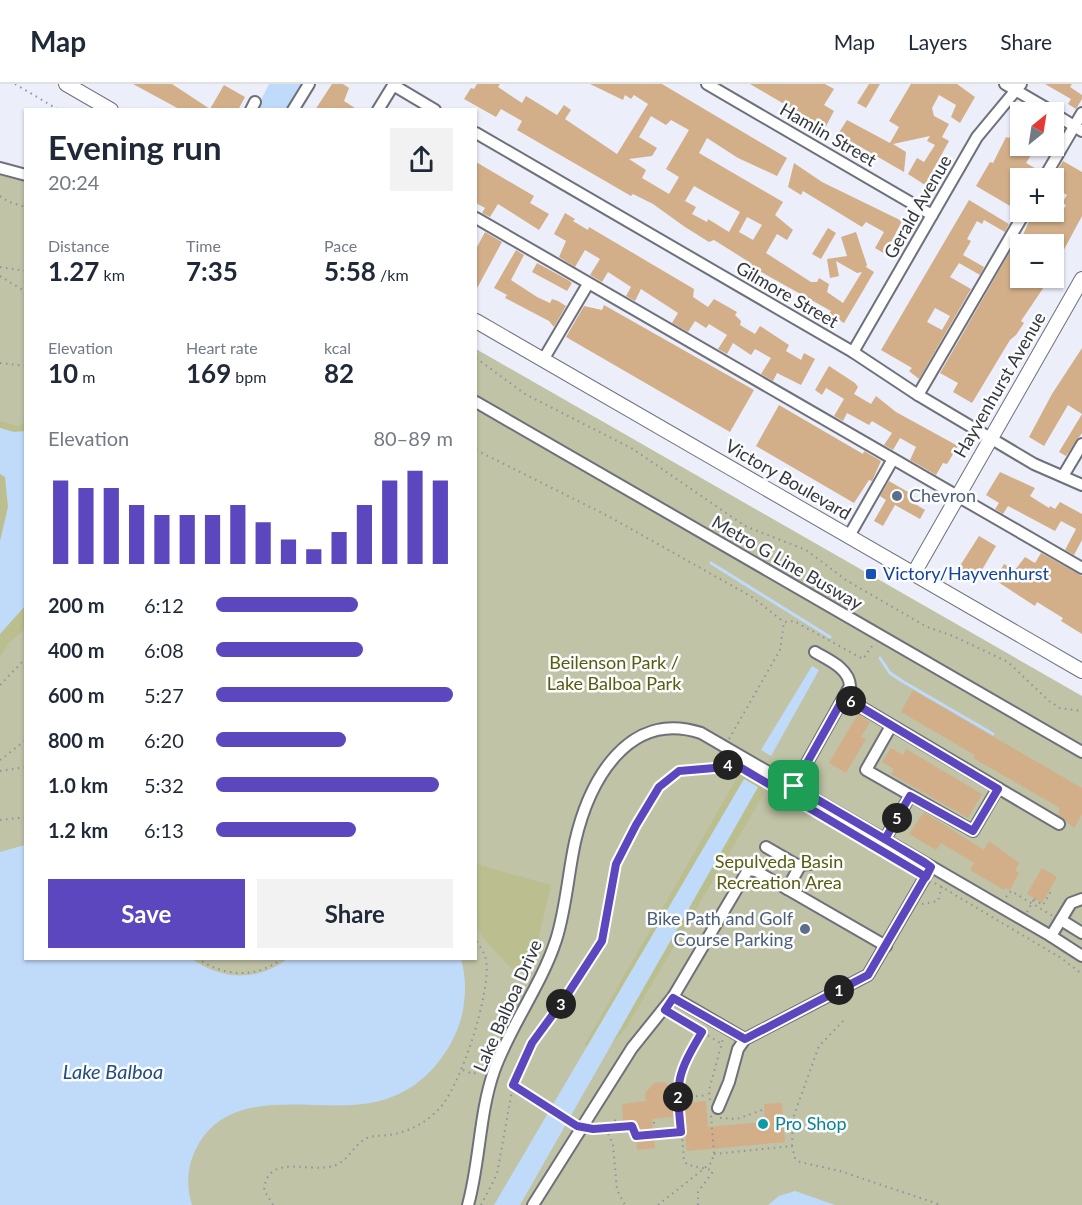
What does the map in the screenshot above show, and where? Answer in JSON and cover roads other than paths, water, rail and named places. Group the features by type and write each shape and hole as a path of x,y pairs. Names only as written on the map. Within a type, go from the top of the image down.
{"main road":[{"path":"66,84 108,108"},
{"name":"Hayvenhurst Avenue","path":"914,573 1082,279"},
{"name":"Victory Boulevard","path":"477,322 1082,671"}],"street":[{"path":"294,108 309,84"},
{"name":"Hamlin Street","path":"707,84 932,215"},
{"path":"379,108 394,85 432,108"},
{"path":"1014,86 1037,102"},
{"name":"Gerald Avenue","path":"853,352 977,137 1014,86"},
{"path":"1051,168 1078,128 1082,113"},
{"path":"1064,120 1078,128"},
{"name":"Gilmore Street","path":"477,134 853,352 918,395 1034,464 1082,485"},
{"path":"0,168 24,175"},
{"path":"477,219 1082,568"},
{"path":"918,395 1018,222"},
{"path":"543,360 588,284"},
{"name":"Metro G Line Busway","path":"477,403 1082,752"},
{"path":"1063,476 1082,444"},
{"path":"849,536 893,459"},
{"path":"790,790 850,686 849,679 842,669 815,652"},
{"path":"844,697 1059,824"},
{"path":"891,726 866,770 910,796 973,831 998,789"},
{"name":"Lake Balboa Drive","path":"468,1205 494,1073 550,958 557,936 575,840 591,798 608,767 634,738 667,727 683,728 700,733 790,790 885,839 928,872 1051,936 1082,956"},
{"path":"885,839 910,796"},
{"path":"766,848 805,865 787,889"},
{"path":"533,1205 632,1048 673,998 744,873 748,870 756,871 886,946"},
{"path":"715,1113 729,1082 738,1049 745,1039 868,975 928,872"},
{"path":"1051,936 1071,903 1082,899"},
{"path":"1061,920 1082,933"},
{"path":"673,998 745,1039"}],"water":[{"path":"269,84 305,84 288,108 257,108"},
{"path":"0,428 14,432 24,431 24,607 0,634 0,541 8,507 5,477 0,474"},
{"path":"812,666 819,670 771,756 761,750"},
{"path":"744,779 758,787 520,1205 494,1205"},
{"name":"Lake Balboa","path":"24,845 24,960 194,960 215,971 240,976 264,972 285,960 461,960 465,991 460,1023 445,1053 431,1071 414,1085 394,1096 360,1104 256,1107 233,1114 213,1126 197,1147 189,1168 188,1183 192,1205 0,1205 0,852"},
{"path":"795,1191 835,1205 768,1205 779,1196"}],"waterway":[{"path":"711,563 830,637"},
{"path":"880,658 890,673 993,734"}],"place":[{"name":"Chevron","path":"897,496"},
{"name":"Victory/Hayvenhurst","path":"871,574"},
{"name":"Bike Path and Golf Course Parking","path":"805,929"},
{"name":"Pro Shop","path":"763,1124"}],"park label":[{"name":"Beilenson Park / Lake Balboa Park","path":"614,673"},
{"name":"Sepulveda Basin Recreation Area","path":"779,872"}]}
